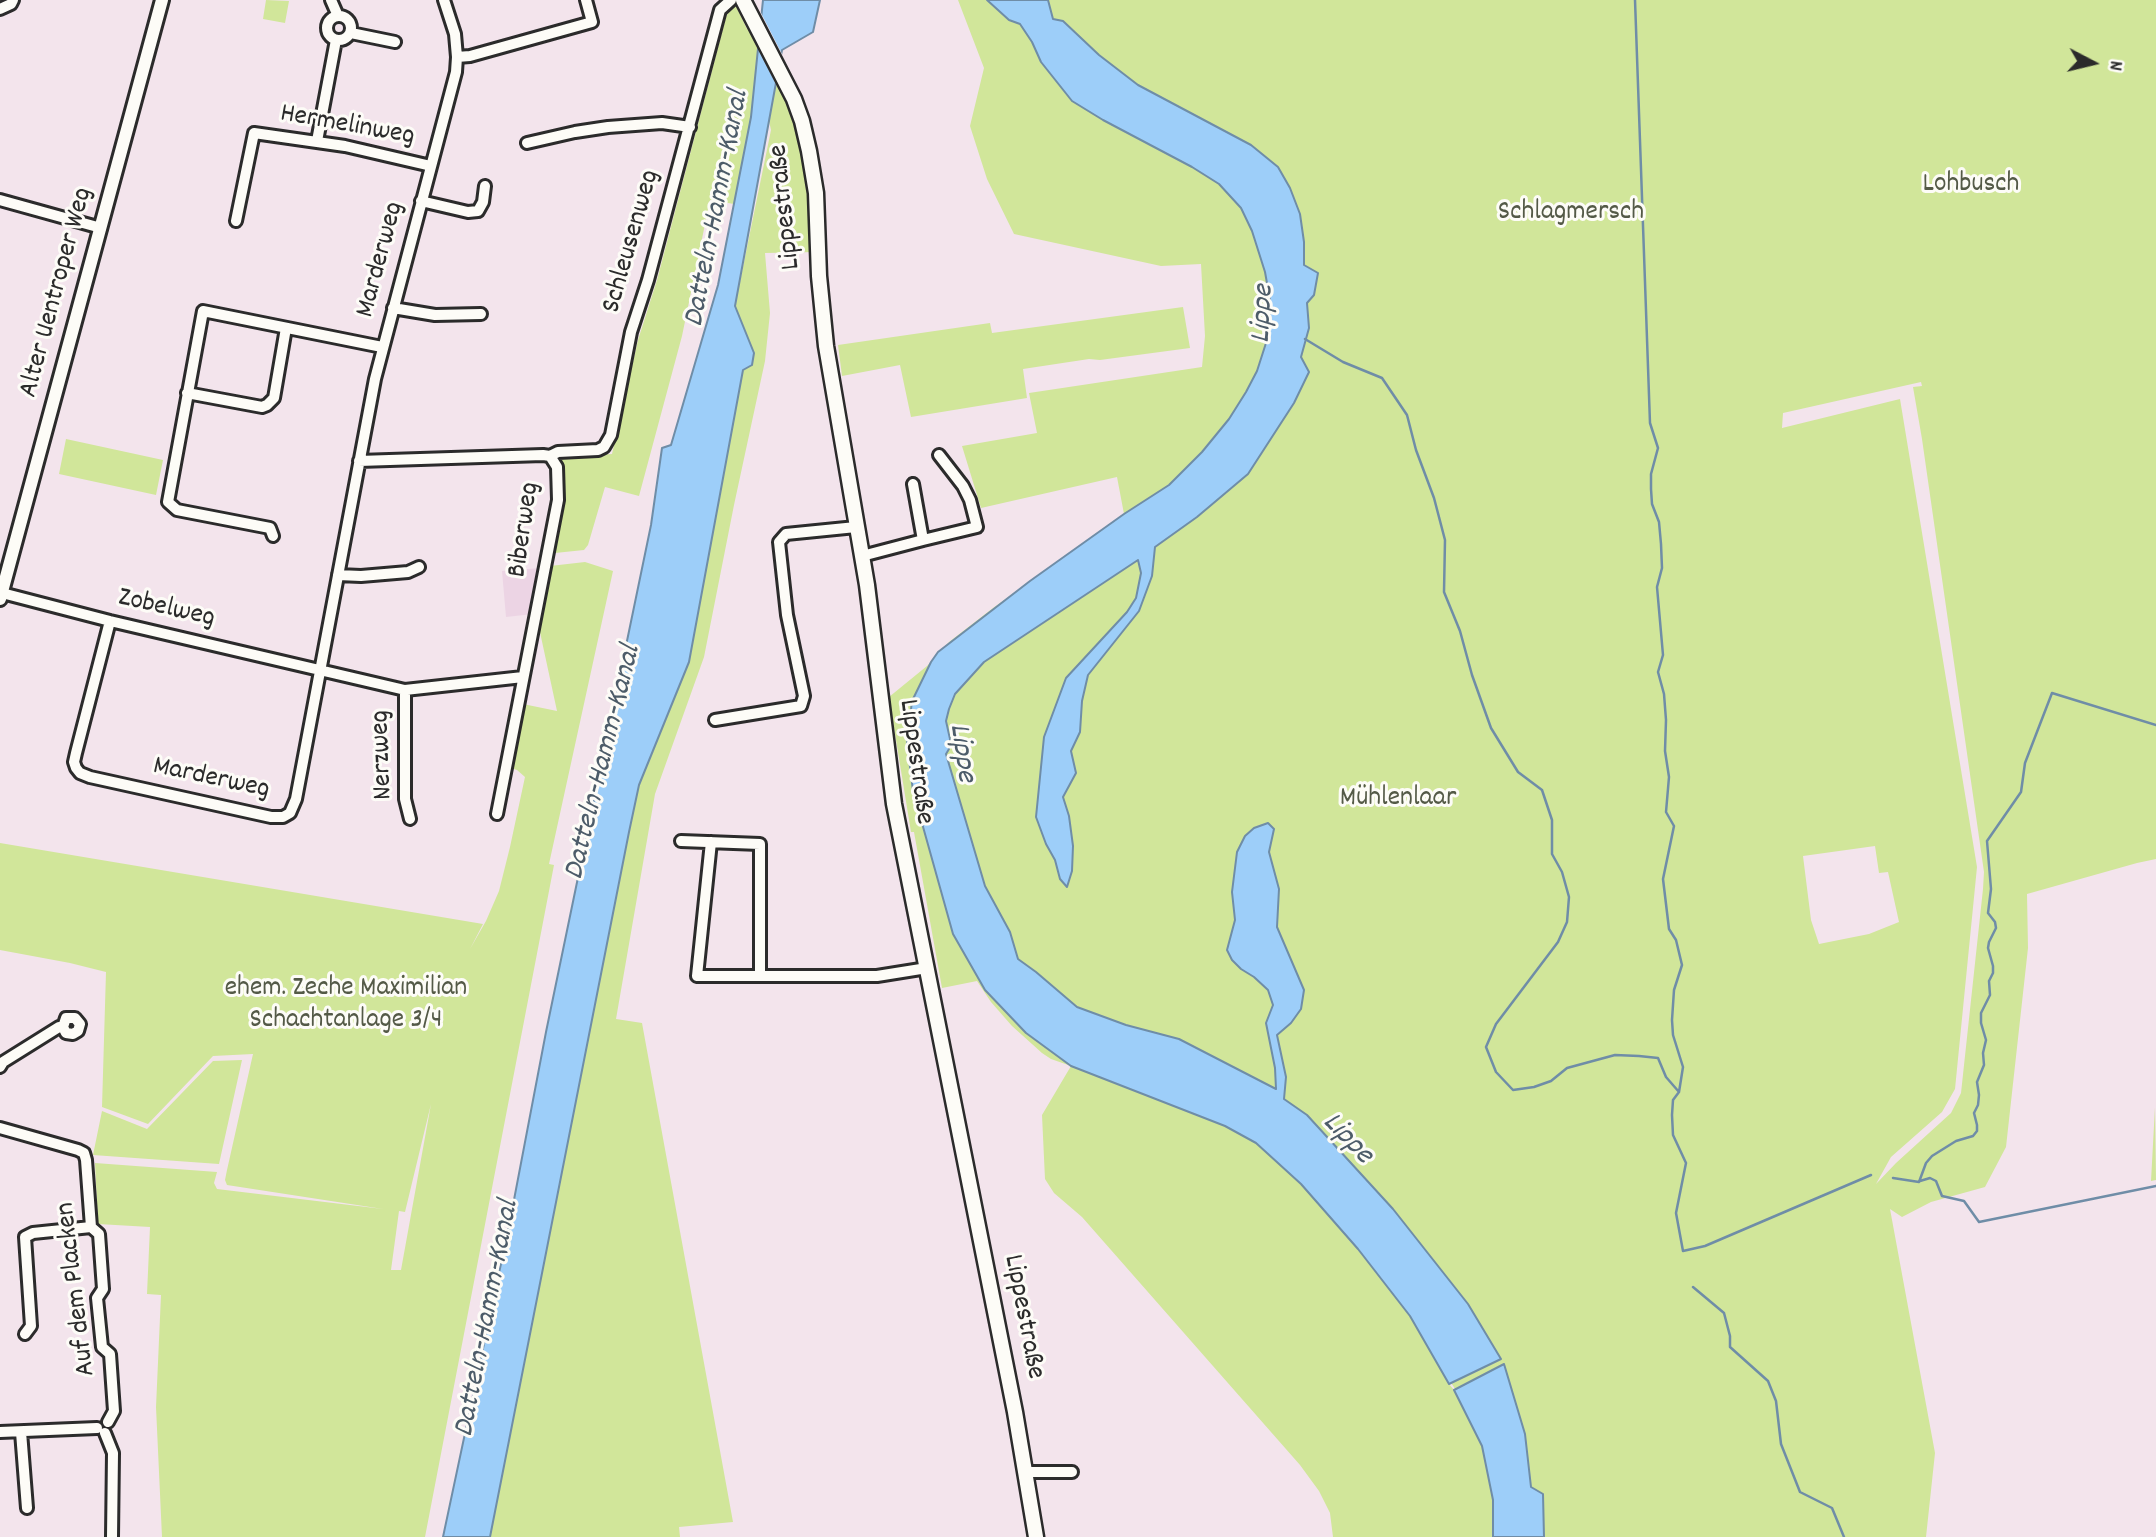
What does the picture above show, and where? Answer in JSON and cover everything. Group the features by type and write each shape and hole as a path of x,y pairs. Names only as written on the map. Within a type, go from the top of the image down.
{"main road":[{"name":"Lippestraße","path":"743,0 785,81 802,121 813,170 826,346 862,556 894,804 1027,1472 1036,1537"}],"street":[{"path":"0,9 13,0"},
{"name":"Alter Uentroper Weg","path":"1,596 162,0"},
{"path":"331,0 338,16"},
{"name":"Marderweg","path":"110,621 75,762 80,773 271,817 283,817 290,813 295,806 382,347 456,72 455,34 443,0"},
{"path":"457,57 470,56 592,22 586,0"},
{"name":"Schleusenweg","path":"550,456 558,452 598,450 604,447 611,435 631,332 649,280 720,10 731,0"},
{"path":"344,17 350,22 351,33 343,40 331,38 326,30 329,19 344,17"},
{"path":"351,33 395,42"},
{"path":"317,141 336,40"},
{"path":"527,143 608,127 662,123 690,127"},
{"name":"Hermelinweg","path":"236,221 254,133 317,141 431,166"},
{"path":"421,201 468,212 478,211 483,202 485,186"},
{"path":"0,201 101,228"},
{"path":"393,307 435,315 481,314"},
{"path":"273,536 270,528 177,510 170,505 168,499 203,311 382,347"},
{"path":"187,393 262,407 267,405 274,398 286,328"},
{"name":"Biberweg","path":"359,461 543,454 550,456 557,467 558,500 497,814"},
{"path":"862,556 977,527 970,500 963,486 939,454"},
{"path":"913,484 923,540"},
{"path":"715,720 801,706 804,696 787,615 779,542 786,534 856,527"},
{"path":"338,575 408,572 419,567"},
{"name":"Zobelweg","path":"1,596 320,669"},
{"path":"320,669 405,690 523,677"},
{"name":"Nerzweg","path":"405,690 405,799 410,819"},
{"path":"681,841 760,844 760,975"},
{"path":"711,842 697,976 877,976 926,968"},
{"path":"0,1068 3,1062 63,1027"},
{"name":"Auf dem Placken","path":"0,1128 68,1146 83,1153 86,1160 91,1227 99,1234 103,1289 97,1298 102,1347 110,1354 114,1411 103,1427 113,1453 112,1537"},
{"path":"24,1334 31,1326 25,1237 33,1233 91,1227"},
{"path":"0,1432 103,1427"},
{"path":"21,1432 27,1508"},
{"path":"1027,1472 1072,1472"}],"shaded area":[{"path":"541,568 533,614 506,617 502,571"}],"green space":[{"path":"266,0 289,1 285,23 263,19"},
{"path":"958,0 2156,0 2156,859 2027,894 2028,948 2006,1147 1985,1187 1931,1202 1902,1217 1890,1209 1935,1453 1926,1537 1494,1537 1496,1515 1490,1458 1466,1405 1441,1368 1482,1446 1493,1500 1493,1537 1333,1537 1330,1513 1319,1491 1300,1465 1082,1217 1054,1193 1045,1179 1042,1115 1071,1066 1042,1053 1012,1026 977,981 942,988 914,832 911,832 889,697 927,666 949,642 1124,514 1117,477 981,508 962,446 1037,433 1029,393 1202,367 1205,336 1201,264 1161,266 1014,234 987,179 970,126 984,68","holes":["1921,382 1922,386 1913,387 1984,872 1961,1093 1951,1113 1876,1184 1891,1157 1942,1112 1955,1089 1977,867 1900,399 1782,428 1783,413","1875,846 1879,873 1888,872 1899,922 1869,934 1819,944 1811,920 1803,856","1206,1110 1274,1150 1402,1297 1439,1367 1410,1316 1358,1249 1301,1184 1256,1143 1225,1126"]},
{"path":"736,6 747,29 759,36 759,53 751,117 734,204 710,200 682,336 639,496 605,487 588,545 584,550 555,553 552,551 562,500 561,457 612,454 638,340 657,280 726,17 730,9"},
{"path":"778,73 806,143 817,252 765,253 770,313 765,361 704,657 655,794 616,1019 642,1023 733,1522 679,1527 680,1537 490,1537 639,785 689,662 743,369 752,365 754,353 735,306 771,130 769,121"},
{"path":"1183,307 1190,348 1023,369 1027,398 911,417 900,365 842,376 838,345 990,323 992,333"},
{"path":"66,439 163,460 156,495 59,474"},
{"name":"ehem. Zeche Maximilian Schachtanlage 3/4","path":"585,562 613,571 549,864 554,865 425,1537 162,1537 156,1407 161,1295 147,1294 150,1227 98,1224 95,1163 217,1172 214,1183 217,1189 383,1209 227,1185 225,1180 253,1054 213,1056 148,1124 102,1107 106,972 0,950 0,843 483,924 470,949 486,921 499,891 510,847 525,777 511,768 523,704 557,711 538,623 550,566","holes":["431,1104 401,1270 391,1270 399,1211 405,1212"]},
{"path":"242,1060 219,1164 93,1155 102,1111 147,1129 213,1061"},
{"path":"2155,1107 2156,1180 2151,1181"}],"water":[{"name":"Datteln-Hamm-Kanal","path":"763,0 820,0 813,32 782,50 735,306 754,353 752,365 743,370 689,662 639,785 490,1537 443,1537 651,525 662,448 671,445 718,285 751,117"},
{"path":"987,0 1048,0 1053,19 1063,21 1099,55 1138,85 1251,145 1278,167 1300,214 1304,265 1318,273 1314,295 1307,303 1309,328 1301,357 1309,372 1294,403 1248,474 1197,517 1155,547 1152,576 1139,611 1088,675 1082,701 1080,732 1071,751 1076,773 1063,797 1073,846 1072,871 1067,887 1060,879 1055,860 1036,817 1044,737 1066,678 1127,612 1136,598 1141,573 1138,560 984,662 955,694 946,721 950,739 946,754 985,886 1010,932 1018,959 1077,1007 1126,1025 1179,1039 1276,1089 1275,1068 1266,1023 1273,1005 1268,990 1241,969 1227,950 1235,920 1232,892 1237,852 1245,836 1254,828 1268,823 1274,829 1269,852 1279,889 1277,927 1304,990 1301,1009 1291,1023 1277,1035 1286,1077 1284,1099 1307,1115 1393,1209 1468,1304 1501,1359 1449,1384 1410,1316 1358,1249 1301,1184 1256,1143 1225,1126 1071,1066 1026,1033 985,990 953,934 913,791 907,743 912,701 931,662 938,652 1030,581 1169,485 1202,452 1229,419 1257,371 1270,321 1270,300 1265,272 1252,231 1241,208 1219,184 1072,101 1041,62 1020,24 1009,20"},
{"path":"1504,1364 1525,1434 1531,1487 1543,1494 1544,1537 1493,1537 1493,1500 1482,1446 1454,1390"}],"pier":[{"path":"759,9 784,58 779,90 756,45"}],"waterway":[{"path":"1635,0 1650,423 1658,448 1651,474 1652,504 1659,522 1662,568 1657,587 1663,655 1658,672 1664,694 1666,720 1665,751 1669,777 1666,812 1674,826 1663,879 1669,929 1676,940 1682,965 1674,990 1672,1020 1673,1035 1683,1067 1679,1092 1673,1100 1672,1115 1673,1135 1686,1163 1676,1213 1683,1251 1705,1246 1871,1175"},
{"path":"1305,339 1343,362 1382,378 1407,415 1445,540 1444,592 1460,631 1472,675 1491,728 1518,772 1542,790 1552,820 1552,854 1562,872 1569,897 1567,922 1558,942 1496,1024 1486,1047 1496,1072 1513,1090 1534,1087 1551,1081 1567,1068 1615,1055 1658,1058 1666,1077 1679,1092"},
{"path":"1893,1178 1919,1182 1926,1163 1932,1156 1956,1141 1973,1136 1977,1131 1974,1113 1979,1095 1977,1082 1984,1065 1986,1040 1981,1013 1990,995 1989,981 1993,966 1988,948 1996,928 1988,913 1991,889 1987,841 2021,792 2025,763 2052,693 2156,725"},
{"path":"1920,1181 1930,1178 1936,1181 1942,1196 1964,1201 1979,1222 2156,1186"},
{"path":"1693,1287 1724,1313 1730,1347 1768,1381 1776,1401 1781,1444 1800,1492 1832,1508 1844,1537"}],"park label":[{"name":"Lohbusch","path":"1971,186"},
{"name":"Schlagmersch","path":"1571,214"},
{"name":"Mühlenlaar","path":"1398,800"}],"water label":[{"name":"Lippe","path":"1265,314"},
{"name":"Lippe","path":"960,753"},
{"name":"Lippe","path":"1346,1140"}]}
